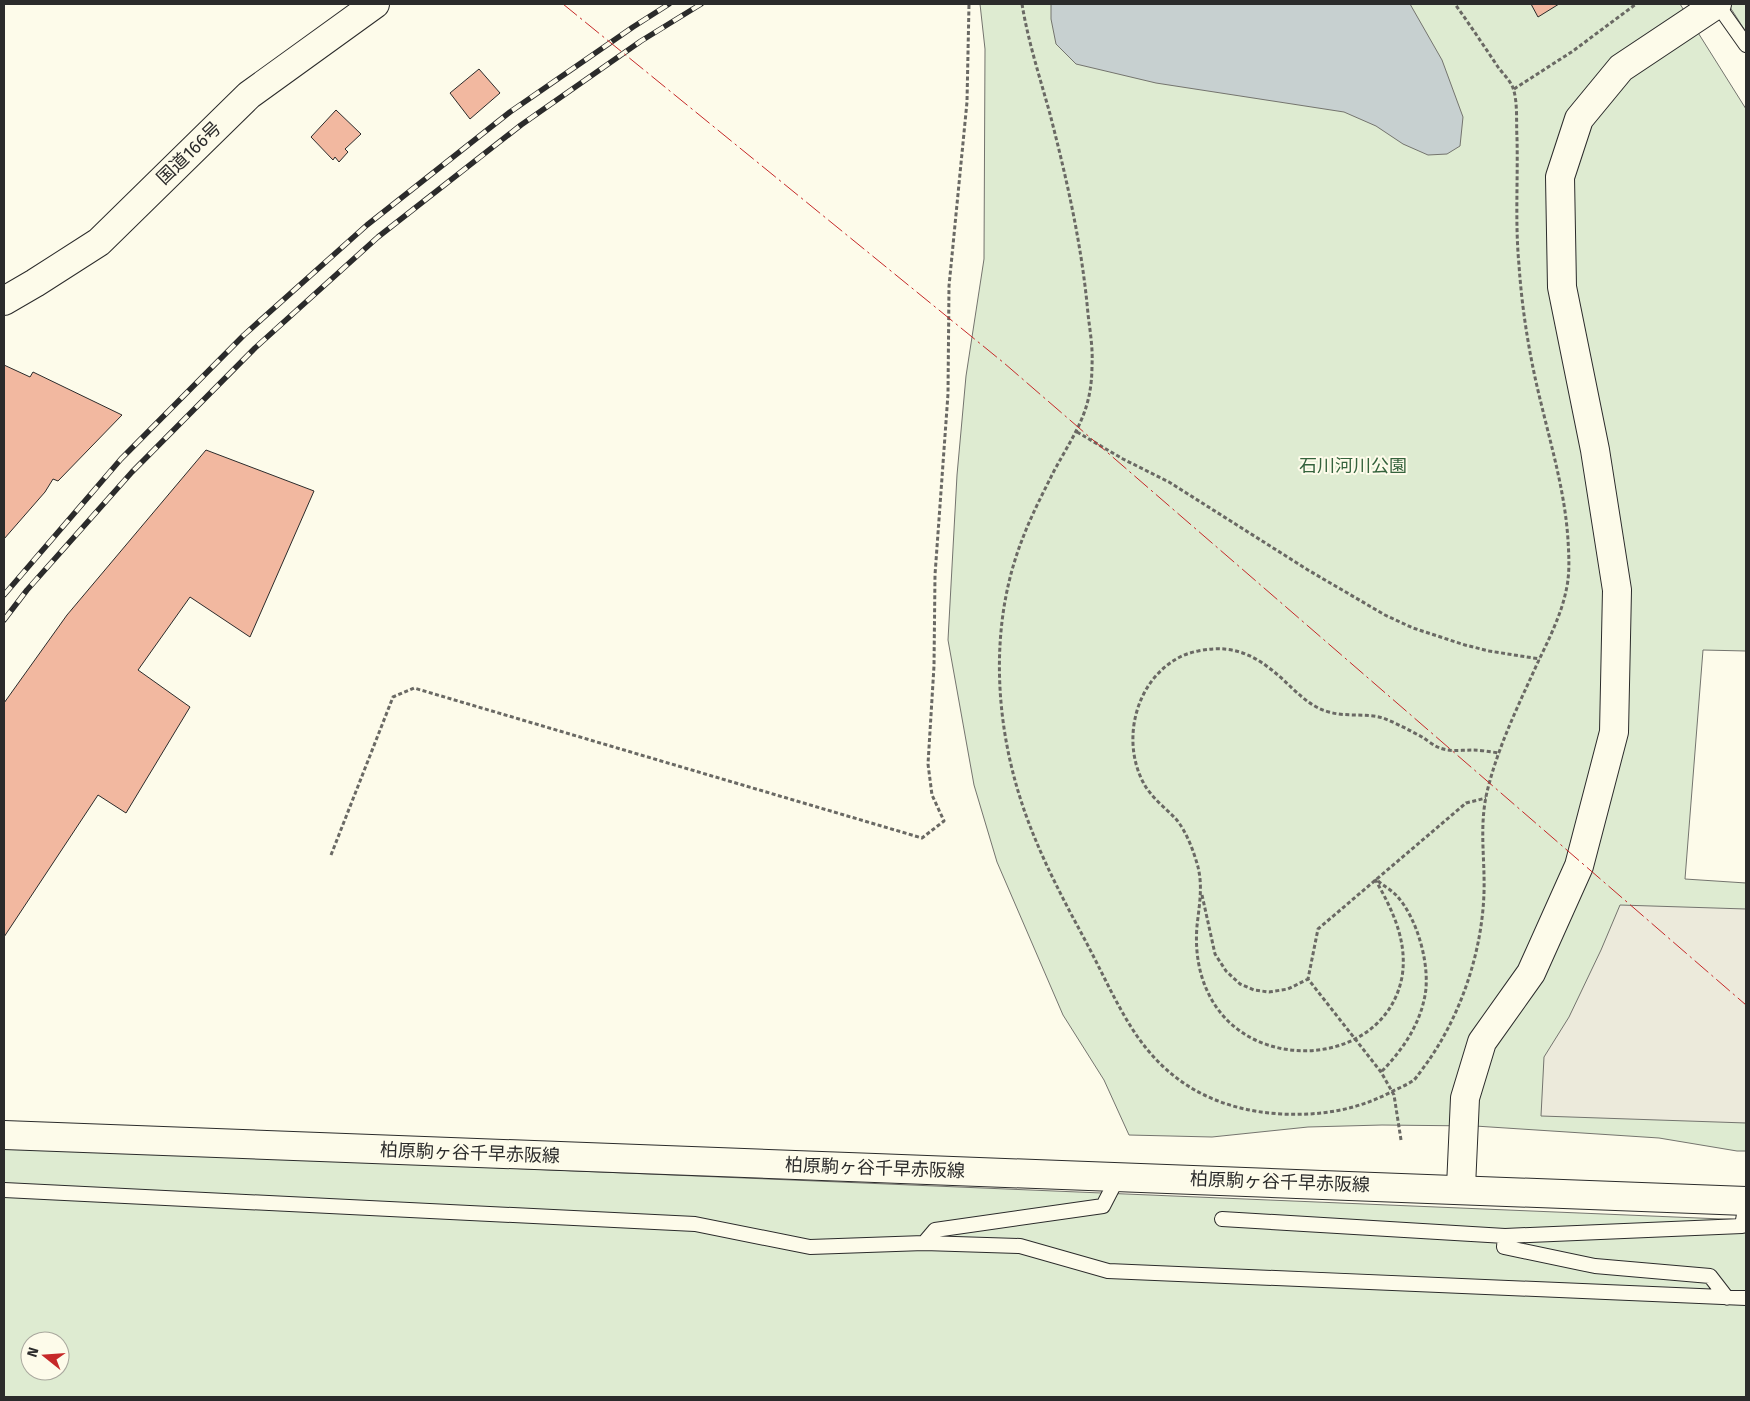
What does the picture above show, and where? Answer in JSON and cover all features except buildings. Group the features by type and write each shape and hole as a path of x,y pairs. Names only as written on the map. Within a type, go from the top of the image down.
{"main road":[{"name":"国道166号","path":"4,301 99,242 249,95 375,4"},
{"path":"1462,1188 1465,1098 1482,1042 1531,973 1579,866 1614,732 1617,590 1595,450 1562,287 1560,177 1579,119 1620,68 1717,4"},
{"name":"柏原駒ヶ谷千早赤阪線","path":"4,1135 1118,1177 1462,1188 1746,1202"}],"lane":[{"path":"1717,4 1746,45"},
{"path":"924,1242 935,1230 1104,1206 1118,1177"},
{"path":"4,1190 696,1224 810,1247 924,1242 1020,1246 1108,1272 1746,1298"},
{"path":"1222,1219 1505,1236 1742,1226 1746,1202"},
{"path":"1505,1236 1504,1247 1595,1266 1710,1276 1727,1298"}],"path":[{"path":"331,855 393,697 414,688 922,838 944,821 932,795 928,764 934,666 935,575 948,394 949,286 967,102 969,4"},
{"path":"1022,4 1075,220 1085,278 1092,366 1088,402 1084,418 1056,467 1032,515 1020,545 1005,598 999,673 1004,730 1010,763 1030,827 1060,891 1131,1028 1150,1053 1166,1070 1188,1087 1203,1095 1235,1108 1263,1113 1292,1115 1346,1110 1371,1103 1416,1079 1439,1045 1454,1016 1476,953 1484,891 1482,842 1486,798 1493,770 1552,632 1567,587 1569,563 1566,512 1560,475 1539,397 1520,282 1516,226 1518,167 1514,89 1456,4"},
{"path":"1514,89 1574,51 1636,4"},
{"path":"1077,432 1123,459 1169,482 1308,570 1385,615 1413,628 1457,642 1489,651 1540,659"},
{"path":"1308,979 1288,990 1270,992 1254,990 1240,984 1226,971 1216,954 1201,892 1198,868 1187,838 1178,821 1158,802 1143,783 1132,747 1133,728 1144,694 1160,671 1176,658 1198,651 1236,650 1252,656 1267,665 1310,704 1329,712 1380,717 1406,728 1441,748 1500,753"},
{"path":"1401,1140 1394,1095 1381,1072 1308,979 1318,929 1466,803 1486,798"},
{"path":"1201,892 1196,954 1206,990 1216,1007 1241,1032 1257,1041 1296,1052 1332,1048 1355,1039 1384,1015 1395,997 1402,978 1401,939 1389,904 1375,879"},
{"path":"1375,879 1396,895 1406,909 1421,946 1425,963 1426,983 1424,1000 1408,1040 1396,1058 1381,1072"}],"green space":[{"name":"石川河川公園","path":"980,4 1680,4 1746,109 1746,651 1703,650 1685,879 1746,883 1746,1151 1659,1138 1475,1126 1382,1125 1308,1127 1212,1137 1129,1135 1104,1080 1063,1015 997,862 974,785 948,640 957,475 966,376 984,259 985,49"},
{"path":"1728,4 1746,4 1746,32"},
{"path":"4,1147 1746,1220 1746,1397 4,1397"}],"shaded area":[{"path":"1051,4 1410,4 1442,60 1463,117 1460,146 1447,154 1428,155 1403,144 1376,126 1344,112 1156,83 1076,64 1056,44 1051,19"},
{"path":"1620,905 1746,909 1746,1123 1541,1116 1544,1057 1569,1017"}],"railway":[{"path":"4,595 121,459 244,335 367,225 510,112 669,4"},
{"path":"4,620 27,590 132,472 255,348 378,237 521,125 641,41 701,4"}],"power":[{"path":"563,4 1004,363 1746,1005"}]}
